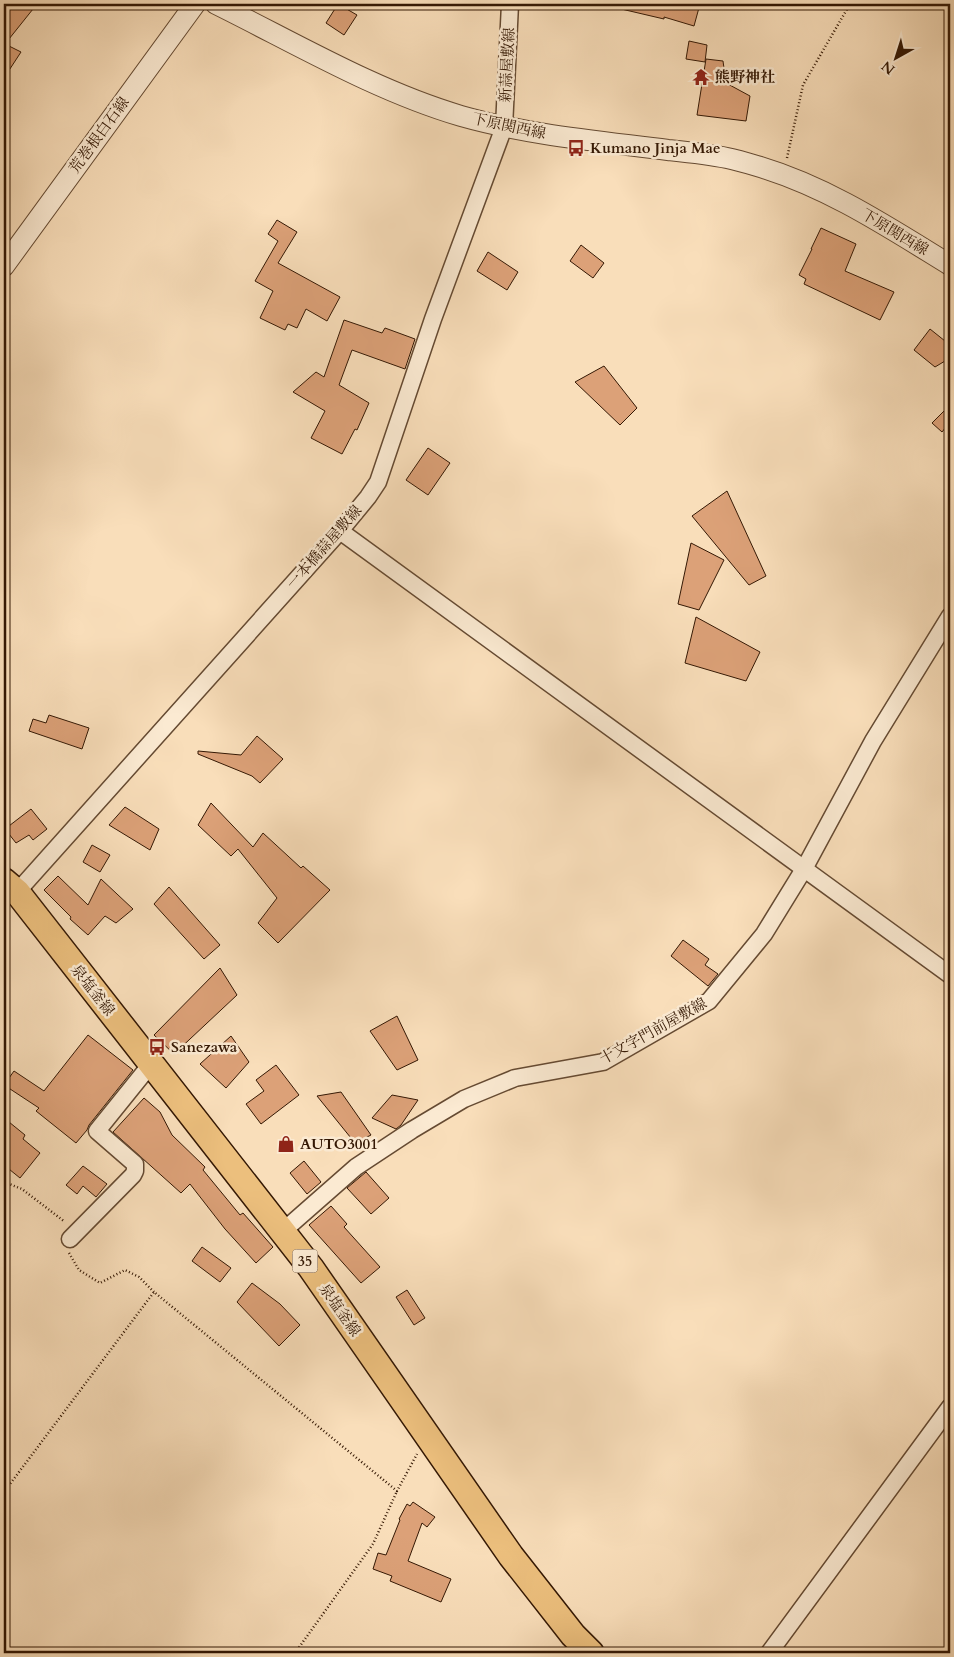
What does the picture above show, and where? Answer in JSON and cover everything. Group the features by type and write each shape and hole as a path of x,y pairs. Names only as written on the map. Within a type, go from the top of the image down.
{"main road":[{"name":"泉塩釜線","path":"10,886 311,1268 511,1556 556,1615 592,1653"}],"street":[{"name":"荒巻根白石線","path":"4,266 195,4"},
{"name":"下原関西線","path":"216,4 364,78 419,102 504,127 549,135 727,158 784,174 824,191 870,215 950,265"},
{"name":"新蒜屋敷線","path":"504,127 510,4"},
{"name":"一本橋蒜屋敷線","path":"10,886 340,531 378,482 433,319 504,127"},
{"path":"340,531 950,976"},
{"name":"十文字門前屋敷線","path":"282,1232 356,1167 412,1130 464,1100 515,1078 603,1062 709,1001 764,934 804,869 873,741 950,616"},
{"path":"70,1239 135,1171 134,1164 97,1131 151,1064"},
{"path":"769,1653 950,1407"}],"path":[{"path":"784,174 803,85 850,4"},
{"path":"4,1492 154,1292 397,1491"},
{"path":"295,1653 373,1544 397,1491 427,1437"}],"building":[{"path":"4,4 23,4 33,9 5,44 21,52 4,78"},
{"path":"338,4 357,15 344,35 326,23"},
{"path":"618,4 700,4 694,26 664,17 664,19 617,8"},
{"path":"689,41 707,45 705,62 686,59"},
{"path":"706,59 723,61 726,83 750,96 746,121 697,115"},
{"path":"277,220 297,232 278,263 340,297 327,321 306,309 297,328 288,324 285,330 260,318 273,291 255,281 278,241 268,234"},
{"path":"821,228 856,244 845,271 894,292 880,320 804,284 806,279 799,275"},
{"path":"581,245 604,263 593,278 570,261"},
{"path":"488,252 518,272 507,290 477,271"},
{"path":"344,320 382,333 385,328 415,339 405,369 352,350 339,385 369,403 357,430 355,429 342,454 311,438 325,411 293,392 316,372 324,377"},
{"path":"930,329 950,345 950,358 935,367 914,350"},
{"path":"604,366 637,408 620,425 575,382"},
{"path":"950,405 950,422 942,432 932,423"},
{"path":"428,448 450,463 428,495 406,480"},
{"path":"727,491 766,576 749,585 692,516"},
{"path":"691,543 724,560 699,610 678,604"},
{"path":"696,617 760,652 746,681 685,663"},
{"path":"49,715 89,728 82,749 29,731 33,719 46,723"},
{"path":"257,736 283,759 260,783 252,776 198,754 198,751 241,755"},
{"path":"211,803 253,847 263,833 301,868 303,866 330,890 278,943 258,923 277,898 238,849 231,856 198,825"},
{"path":"125,807 159,829 150,850 109,825"},
{"path":"31,809 47,829 33,840 29,835 16,843 5,829"},
{"path":"92,845 110,855 100,872 83,862"},
{"path":"58,876 88,905 101,879 133,909 116,923 105,916 88,935 70,919 71,917 44,890"},
{"path":"169,887 220,945 204,959 154,904"},
{"path":"683,940 709,959 705,965 718,974 708,986 671,956"},
{"path":"220,968 237,995 174,1054 154,1035"},
{"path":"397,1016 418,1060 397,1070 370,1031"},
{"path":"88,1035 133,1070 76,1143 36,1111 39,1108 4,1085 14,1071 44,1091"},
{"path":"231,1036 249,1062 226,1088 200,1064"},
{"path":"276,1065 299,1095 261,1124 246,1104 264,1091 256,1080"},
{"path":"341,1092 371,1135 355,1143 317,1096"},
{"path":"392,1095 418,1100 401,1125 396,1129 372,1118"},
{"path":"144,1098 160,1112 172,1135 205,1167 203,1170 240,1215 243,1213 273,1247 256,1263 225,1229 190,1184 181,1193 113,1132"},
{"path":"9,1122 25,1135 23,1139 40,1153 20,1178 4,1165 4,1129"},
{"path":"304,1161 321,1182 307,1194 290,1173"},
{"path":"83,1166 107,1184 96,1197 83,1186 77,1194 66,1185"},
{"path":"366,1172 389,1198 371,1214 347,1188"},
{"path":"331,1206 347,1224 344,1227 380,1267 361,1283 309,1225"},
{"path":"202,1247 231,1268 220,1282 192,1261"},
{"path":"252,1283 280,1304 300,1325 279,1346 237,1302"},
{"path":"407,1290 425,1318 414,1325 396,1297"},
{"path":"413,1502 435,1517 427,1527 422,1523 408,1561 451,1579 441,1602 390,1581 392,1576 373,1569 378,1553 386,1555 399,1519 407,1504 410,1506"}],"place":[{"name":"熊野神社","path":"701,77"},
{"name":"Kumano Jinja Mae","path":"576,148"},
{"name":"Sanezawa","path":"157,1047"},
{"name":"AUTO3001","path":"286,1144"}]}
